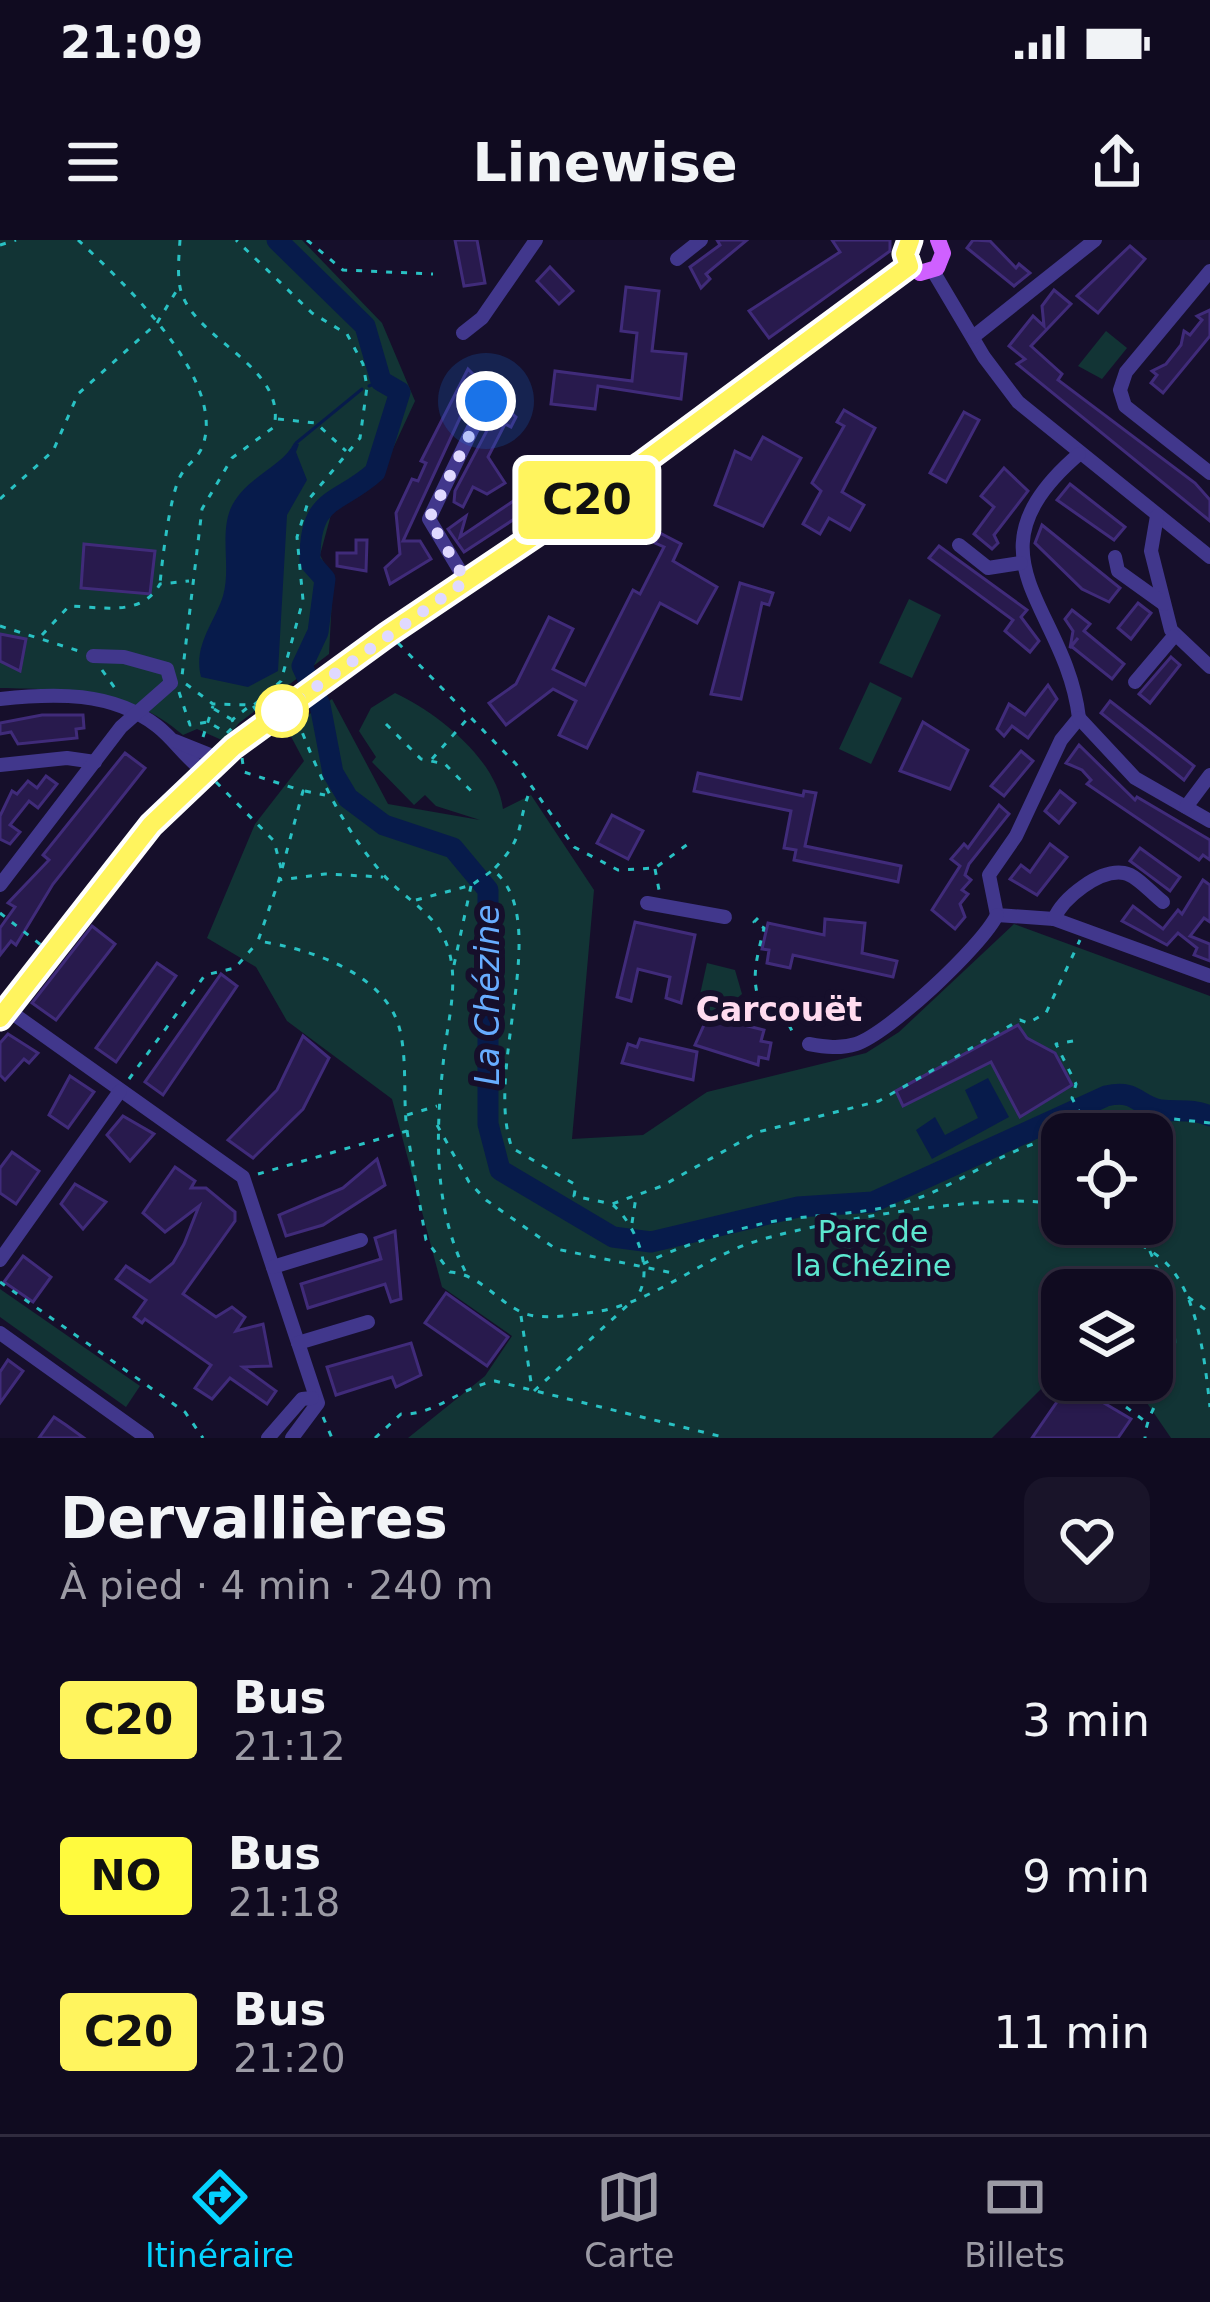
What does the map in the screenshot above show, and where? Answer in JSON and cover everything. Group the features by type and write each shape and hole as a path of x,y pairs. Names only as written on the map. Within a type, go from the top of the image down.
{"main road":[{"path":"910,240 905,254 909,266 920,273 934,271 943,257 939,240"},
{"path":"4,1014 151,825 210,777 220,759 388,634 641,464 909,266"}],"street":[{"path":"464,333 482,318 536,240"},
{"path":"677,259 701,240"},
{"path":"973,338 1096,240"},
{"path":"934,271 1018,402 1210,557"},
{"path":"1210,271 1126,372 1120,390 1125,406 1210,473"},
{"path":"466,581 429,519 486,401"},
{"path":"1078,454 1023,527 1021,563 1070,678 1079,718 1129,773 1210,821"},
{"path":"1157,516 1151,550 1174,636 1210,667"},
{"path":"959,545 988,568 1021,563"},
{"path":"1115,557 1118,571 1164,604"},
{"path":"1135,682 1174,636"},
{"path":"0,885 135,712 162,696 172,683 166,669 124,657 93,656"},
{"path":"0,699 68,695 135,712 175,741 210,777"},
{"path":"809,1044 844,1047 877,1034 984,936 998,915 988,875 1016,836 1061,740 1079,718"},
{"path":"175,741 220,759"},
{"path":"0,764 67,758 95,762"},
{"path":"1186,807 1210,775"},
{"path":"1054,919 1067,896 1116,874 1129,875 1163,902"},
{"path":"653,904 724,917"},
{"path":"998,915 1054,919 1210,976"},
{"path":"4,1014 243,1177 315,1402 292,1438"},
{"path":"0,1260 120,1090"},
{"path":"274,1267 361,1240"},
{"path":"298,1343 368,1322"},
{"path":"2,1338 147,1438"},
{"path":"268,1438 302,1399 315,1402"}],"path":[{"path":"0,245 16,240"},
{"path":"40,637 70,606 134,608 153,597 160,584 180,475 205,441 206,419 190,368 157,323 78,240"},
{"path":"232,720 281,681 303,600 297,537 309,499 348,453 365,421 364,364 347,334 312,313 236,240"},
{"path":"307,240 343,270 433,274"},
{"path":"178,242 180,283 196,314 273,397 276,418 269,432 232,458 202,509 179,689 190,725 208,722 227,734 235,725 232,720 182,680"},
{"path":"0,500 53,451 78,394 157,323 180,283"},
{"path":"276,418 316,423 348,453"},
{"path":"160,584 191,581"},
{"path":"0,626 93,656 123,697"},
{"path":"388,634 532,784 574,848 618,870 655,868 688,844"},
{"path":"213,706 252,704"},
{"path":"202,738 213,706"},
{"path":"432,760 470,716"},
{"path":"296,717 326,795 384,877 416,900 442,934 452,972"},
{"path":"386,724 421,759 445,764 475,795"},
{"path":"242,758 244,772 254,779 326,795"},
{"path":"210,777 274,841 282,868"},
{"path":"416,900 472,885 492,872 520,841 523,809 532,784"},
{"path":"120,1090 205,975 236,968 258,941 303,791"},
{"path":"653,904 655,868"},
{"path":"492,872 514,890 522,920 505,1060 507,1133 524,1156 576,1185 574,1196 612,1204 637,1196 758,1132 879,1101 1020,1020 1028,1023 1046,1013 1082,936"},
{"path":"280,880 325,874 384,877"},
{"path":"466,1274 447,1226 437,1106 452,972 472,885"},
{"path":"0,913 52,953"},
{"path":"758,918 754,922 764,928 753,975 760,1003 766,1014 784,1015 792,1031"},
{"path":"258,941 323,956 364,981 378,996 401,1031 405,1116 428,1245 450,1272 466,1274 521,1312 573,1314 630,1303 680,1275 767,1238 994,1198 1041,1200"},
{"path":"1073,1041 1056,1044 1076,1084 1072,1098 1080,1113"},
{"path":"405,1116 437,1106"},
{"path":"1173,1119 1210,1123"},
{"path":"437,1124 469,1182 520,1225 578,1257 643,1264 680,1275"},
{"path":"266,1171 407,1131"},
{"path":"643,1264 764,1223 871,1212 909,1202 952,1186 1041,1140"},
{"path":"632,1226 637,1196"},
{"path":"533,1391 642,1291 643,1264 632,1226 612,1204"},
{"path":"1136,1245 1167,1264 1184,1295 1205,1360 1210,1407"},
{"path":"1145,1438 1174,1353 1148,1245"},
{"path":"0,1282 185,1412 203,1438"},
{"path":"1184,1295 1210,1313"},
{"path":"521,1312 533,1391"},
{"path":"375,1438 401,1414 420,1415 479,1384 495,1381 727,1438"},
{"path":"1118,1401 1148,1423"},
{"path":"315,1402 332,1438"}],"green space":[{"path":"0,240 302,240 382,323 415,401 377,483 332,511 320,555 333,580 329,654 239,723 224,741 197,729 183,735 141,708 97,694 0,688"},
{"path":"1106,331 1127,348 1102,379 1078,366"},
{"path":"909,599 941,615 912,678 879,663"},
{"path":"870,682 902,698 871,764 839,749"},
{"name":"Parc de la Chézine","path":"395,693 429,713 478,756 490,773 503,809 531,795 594,890 572,1139 643,1135 707,1092 866,1053 899,1032 1014,924 1210,996 1210,1438 1171,1438 1143,1401 1173,1401 1173,1269 1041,1269 1041,1389 992,1438 408,1438 485,1376 512,1336 442,1287 392,1099 287,1021 256,967 207,938 255,824 304,761 287,729 332,699 388,804 480,820 436,806 425,795 414,805 372,762 376,757 359,731 371,708"},
{"path":"707,963 735,970 742,994 719,1013 697,1008"},
{"path":"0,1289 140,1386 126,1407 0,1317"}],"water":[{"path":"294,443 299,444 296,452 307,480 287,515 278,671 248,687 201,677 202,645 225,585 230,510 244,489"},
{"path":"988,1078 1009,1117 932,1159 916,1130 935,1117 945,1135 978,1118 965,1090"}],"building":[{"path":"455,240 477,240 485,283 464,286"},
{"path":"717,240 747,240 706,274 710,279 701,288 690,267 720,245"},
{"path":"832,240 890,240 890,251 769,338 749,311 840,252"},
{"path":"973,240 990,241 1016,268 1019,264 1030,273 1014,286 967,248"},
{"path":"1130,246 1145,259 1098,313 1077,296"},
{"path":"550,267 573,291 559,304 537,281"},
{"path":"626,287 659,291 652,351 686,354 681,399 598,386 595,409 551,404 555,371 632,381 637,333 621,331"},
{"path":"1054,290 1071,304 1031,346 1062,374 1058,380 1195,483 1210,500 1210,521 1017,364 1025,359 1009,346 1033,316 1044,326 1042,306"},
{"path":"1210,310 1210,336 1163,393 1151,383 1157,375 1152,371 1166,364 1181,345 1184,331 1190,335 1202,320 1197,316"},
{"path":"468,369 478,379 403,541 420,541 431,559 390,584 385,568 400,554 396,513 412,479 418,481 426,463 421,461"},
{"path":"501,404 516,417 511,427 505,424 488,457 505,483 487,494 473,487 463,507 454,502 455,491"},
{"path":"844,410 875,428 842,492 864,505 850,530 829,518 820,534 803,524 821,491 812,483 844,426 837,422"},
{"path":"964,412 979,420 946,482 930,473"},
{"path":"763,437 801,458 763,526 715,505 735,451 751,459"},
{"path":"571,462 583,474 464,552 448,529 466,516 460,537"},
{"path":"1004,468 1028,491 994,535 998,543 992,549 974,534 994,507 981,496"},
{"path":"1070,484 1125,527 1114,540 1057,500"},
{"path":"1042,525 1120,588 1109,602 1082,589 1035,543"},
{"path":"660,533 681,544 673,561 717,587 697,623 660,603 587,748 559,735 576,701 553,689 506,725 489,703 516,684 549,617 573,629 553,669 585,685 633,590 640,594 664,547 655,543"},
{"path":"356,540 367,540 366,571 337,566 337,553 356,553"},
{"path":"84,544 155,551 150,594 81,588"},
{"path":"939,546 1027,610 1021,617 1039,641 1030,652 1005,631 1013,620 929,558"},
{"path":"740,583 773,593 769,605 762,603 741,699 711,694"},
{"path":"1138,603 1151,613 1131,639 1118,628"},
{"path":"1072,610 1090,624 1084,631 1124,664 1112,679 1071,646 1073,631 1065,619"},
{"path":"0,634 26,639 20,671 0,661"},
{"path":"1171,657 1180,665 1150,703 1139,694"},
{"path":"1048,685 1057,699 1028,738 1012,726 1004,736 997,729 1009,704 1025,715"},
{"path":"1110,701 1194,766 1184,780 1101,713"},
{"path":"42,715 83,715 84,728 76,729 77,738 18,744 11,732 0,734 0,723"},
{"path":"923,722 968,750 950,789 900,771"},
{"path":"1079,745 1135,800 1210,840 1210,860 1203,855 1199,860 1087,784 1091,780 1082,770 1066,763"},
{"path":"1021,751 1033,761 1004,796 991,786"},
{"path":"125,753 145,768 53,884 16,945 11,941 0,955 0,928 15,907 8,903 49,860 43,855"},
{"path":"698,773 803,796 804,791 816,793 805,846 901,866 898,882 794,860 796,850 784,848 791,811 694,791"},
{"path":"46,776 57,784 38,808 29,801 10,825 20,832 10,844 0,839 0,816 12,791 17,794 28,781 37,788"},
{"path":"1060,791 1075,803 1059,823 1045,811"},
{"path":"999,805 1009,814 969,864 965,875 971,880 962,890 968,894 960,904 965,917 955,929 932,910 960,866 951,859 964,844 968,848"},
{"path":"612,815 643,831 628,859 597,843"},
{"path":"1050,844 1067,857 1037,895 1010,879 1021,865 1030,872"},
{"path":"1140,848 1180,877 1170,891 1130,861"},
{"path":"1203,880 1210,885 1210,922 1204,918 1190,936 1210,944 1210,961 1194,955 1197,948 1178,933 1167,945 1122,921 1133,906 1163,929 1178,910 1182,914"},
{"path":"825,919 865,923 862,953 897,961 893,977 793,955 790,968 767,963 769,950 762,949 768,923 824,935"},
{"path":"635,922 695,935 681,1003 666,998 670,977 638,969 631,1001 617,997"},
{"path":"92,926 115,944 56,1020 32,1003"},
{"path":"157,963 176,976 116,1062 96,1048"},
{"path":"221,974 237,986 163,1095 145,1082"},
{"path":"708,1016 764,1030 761,1041 771,1043 768,1059 759,1057 758,1065 695,1045"},
{"path":"1018,1025 1027,1038 1055,1053 1072,1085 1020,1117 991,1062 903,1106 896,1091"},
{"path":"8,1034 38,1053 29,1063 24,1059 5,1080 0,1075 0,1043"},
{"path":"303,1036 329,1058 303,1109 253,1158 228,1140 277,1090"},
{"path":"640,1039 697,1052 693,1080 622,1063 628,1044 637,1047"},
{"path":"70,1076 94,1092 68,1128 49,1115"},
{"path":"123,1116 154,1134 130,1161 107,1135"},
{"path":"12,1152 39,1171 16,1204 0,1193 0,1168"},
{"path":"377,1159 385,1185 323,1225 286,1236 279,1215 343,1188"},
{"path":"175,1167 195,1181 191,1188 206,1188 235,1212 235,1221 183,1294 216,1317 232,1307 245,1317 236,1331 263,1324 271,1366 243,1367 276,1391 267,1404 230,1378 212,1399 195,1388 211,1365 145,1319 142,1323 134,1317 146,1300 116,1279 126,1266 150,1282 173,1263 184,1244 199,1206 165,1232 143,1213"},
{"path":"75,1184 106,1202 83,1229 61,1204"},
{"path":"395,1231 401,1299 391,1302 385,1284 308,1308 301,1284 381,1259 375,1238"},
{"path":"23,1256 51,1277 33,1302 4,1282"},
{"path":"446,1293 508,1337 487,1366 425,1323"},
{"path":"411,1343 421,1375 396,1387 392,1377 336,1395 327,1367"},
{"path":"8,1360 23,1371 0,1403 0,1372"},
{"path":"1058,1401 1100,1401 1131,1419 1118,1438 1032,1438"},
{"path":"54,1417 66,1425 84,1438 39,1438"}],"waterway":[{"name":"La Chézine","path":"277,240 365,326 381,381 400,392 375,472 328,505 314,524 310,562 325,579 318,632 302,666 320,705 333,773 348,798 384,825 453,848 488,890 488,1124 500,1170 613,1237 651,1242 798,1207 873,1202 1106,1096 1131,1096 1153,1108 1210,1116"},
{"path":"369,386 381,381"},
{"path":"296,443 362,389"}],"bus line":[{"name":"C20","path":"0,1018 151,825 233,747 388,634 641,464 909,266 905,254 910,240"}],"district":[{"name":"Carcouët","path":"779,1009"}],"route":[{"path":"282,711 466,581 429,519 486,401"}]}
